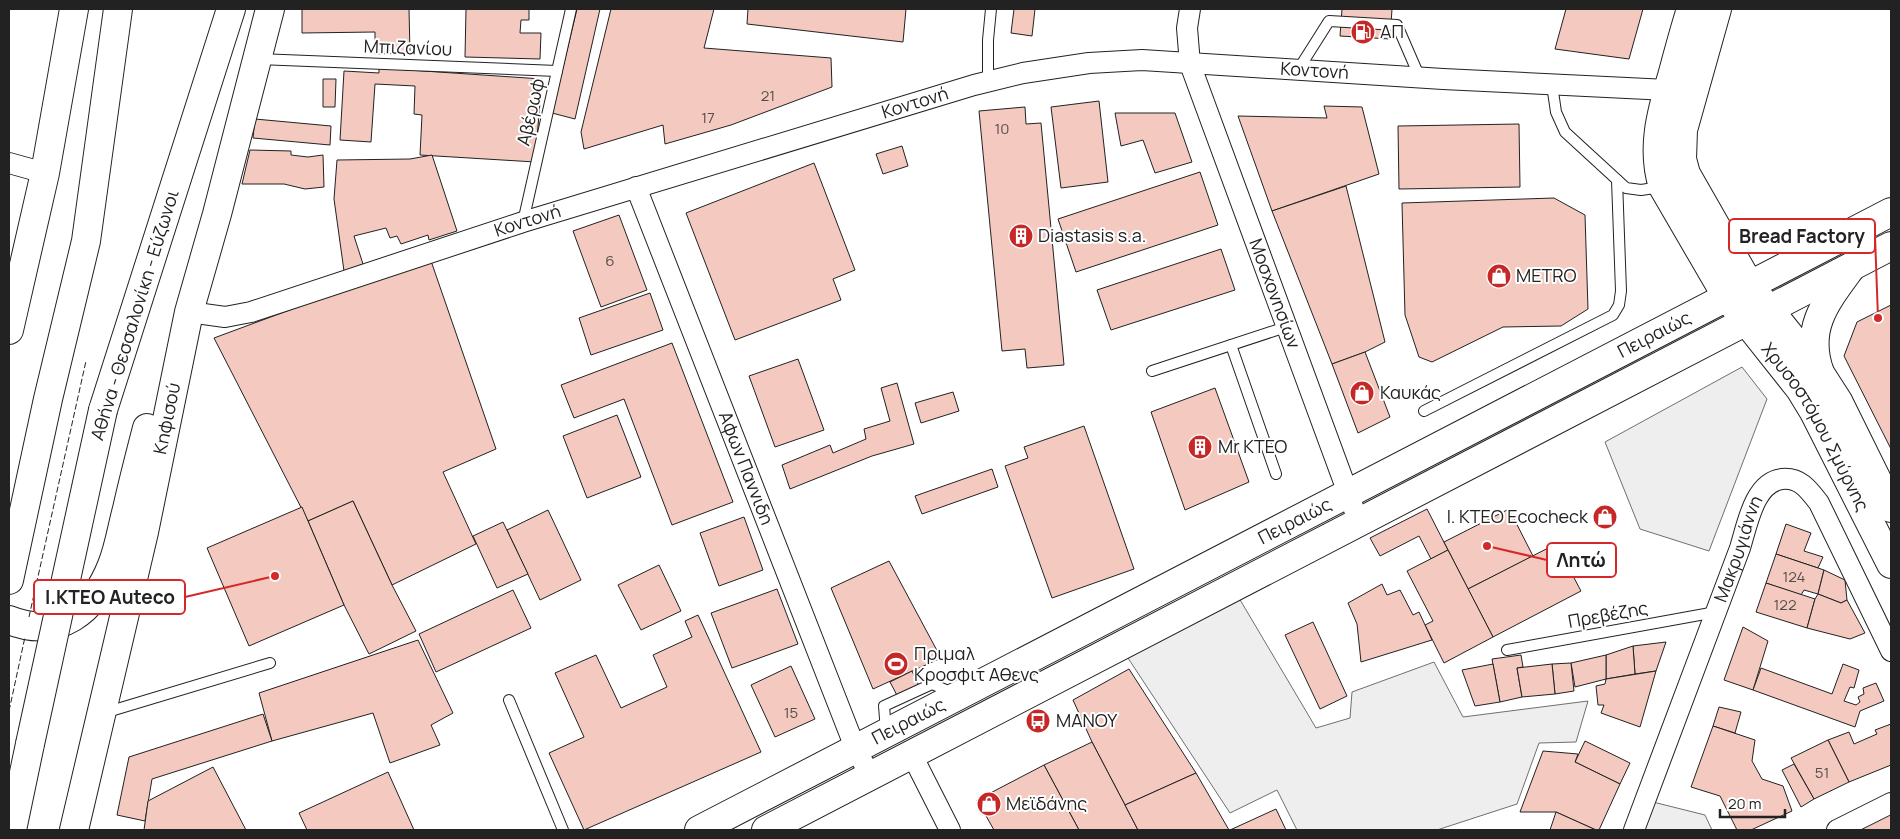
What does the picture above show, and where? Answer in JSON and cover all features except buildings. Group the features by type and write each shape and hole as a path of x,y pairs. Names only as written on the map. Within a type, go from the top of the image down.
{"main road":[{"path":"9,330 45,173 74,9"},
{"path":"9,580 48,399 86,241 118,9"},
{"name":"Κηφισού","path":"74,830 144,532 188,312 217,214 270,9"},
{"path":"1691,9 1659,124 1656,150 1658,167 1663,187 1739,291"},
{"path":"1717,9 1683,130 1682,159 1690,184 1739,291"},
{"name":"Αθήνα - Θεσσαλονίκη - Εύζωνοι","path":"12,830 103,410 231,14"},
{"name":"Πειραιώς","path":"699,830 1891,212"},
{"name":"Πειραιώς","path":"766,830 1891,246"},
{"path":"1820,373 1814,358 1813,342 1817,324 1836,288 1853,266"},
{"name":"Χρυσοστόμου Σμύρνης","path":"1739,291 1757,316 1814,412 1843,438 1891,508"},
{"path":"9,620 24,626 49,627 70,620 88,606 101,587 113,564 150,416 166,364 188,312"},
{"name":"Χρυσοστόμου Σμύρνης","path":"1757,316 1820,373 1838,401 1843,438 1891,564"}],"street":[{"name":"Μοσχονησίων","path":"1190,9 1187,28 1190,64 1359,523"},
{"name":"Κοντονή","path":"188,312 225,317 251,312 523,222 988,81 1023,73 1089,63 1142,60 1420,78 1668,90"},
{"path":"9,163 45,173"},
{"name":"Αφων Παννιδη","path":"636,187 856,750 871,776"},
{"name":"Μακρυγιάννη","path":"1634,830 1759,494 1770,482 1777,479 1792,479 1805,486 1819,503 1891,651"},
{"path":"912,755 950,830"},
{"path":"1837,830 1891,803"}],"lane":[{"name":"Αβέρωφ","path":"523,222 571,9"},
{"path":"988,81 988,40 991,9"},
{"path":"1298,70 1329,21 1388,24 1397,25 1420,78"},
{"name":"Μπιζανίου","path":"258,59 557,70"},
{"path":"1552,84 1556,112 1559,123 1565,132 1626,188 1634,190 1663,187"},
{"path":"1424,411 1613,315 1619,304 1621,291 1617,180"},
{"path":"1152,371 1286,327"},
{"path":"1231,345 1276,474"},
{"name":"Πρεβέζης","path":"1507,650 1716,612"},
{"path":"101,714 270,663"},
{"path":"509,700 563,830"}],"shaded area":[{"path":"1742,367 1767,399 1709,551 1640,529 1605,442"},
{"path":"1239,598 1316,728 1350,718 1352,692 1434,662 1463,717 1588,701 1576,742 1539,743 1517,804 1437,830 1297,830 1277,790 1230,813 1128,658"},
{"path":"1653,802 1705,815 1712,830 1643,830"}],"fence":[{"path":"29,617 86,361"},
{"path":"9,711 25,637"}],"place":[{"name":"ΑΠ","path":"1363,32"},
{"name":"Diastasis s.a.","path":"1021,236"},
{"name":"METRO","path":"1499,276"},
{"name":"Bread Factory","path":"1878,318"},
{"name":"Καυκάς","path":"1362,393"},
{"name":"Mr KTEO","path":"1200,447"},
{"name":"Ι. ΚΤΕΟ Ecocheck","path":"1605,517"},
{"name":"Λητώ","path":"1487,546"},
{"name":"Ι.ΚΤΕΟ Auteco","path":"275,576"},
{"name":"Πριμαλ Κροσφιτ Αθενς","path":"896,664"},
{"name":"ΜΑΝΟΥ","path":"1038,721"},
{"name":"Μεϊδάνης","path":"989,804"}]}
